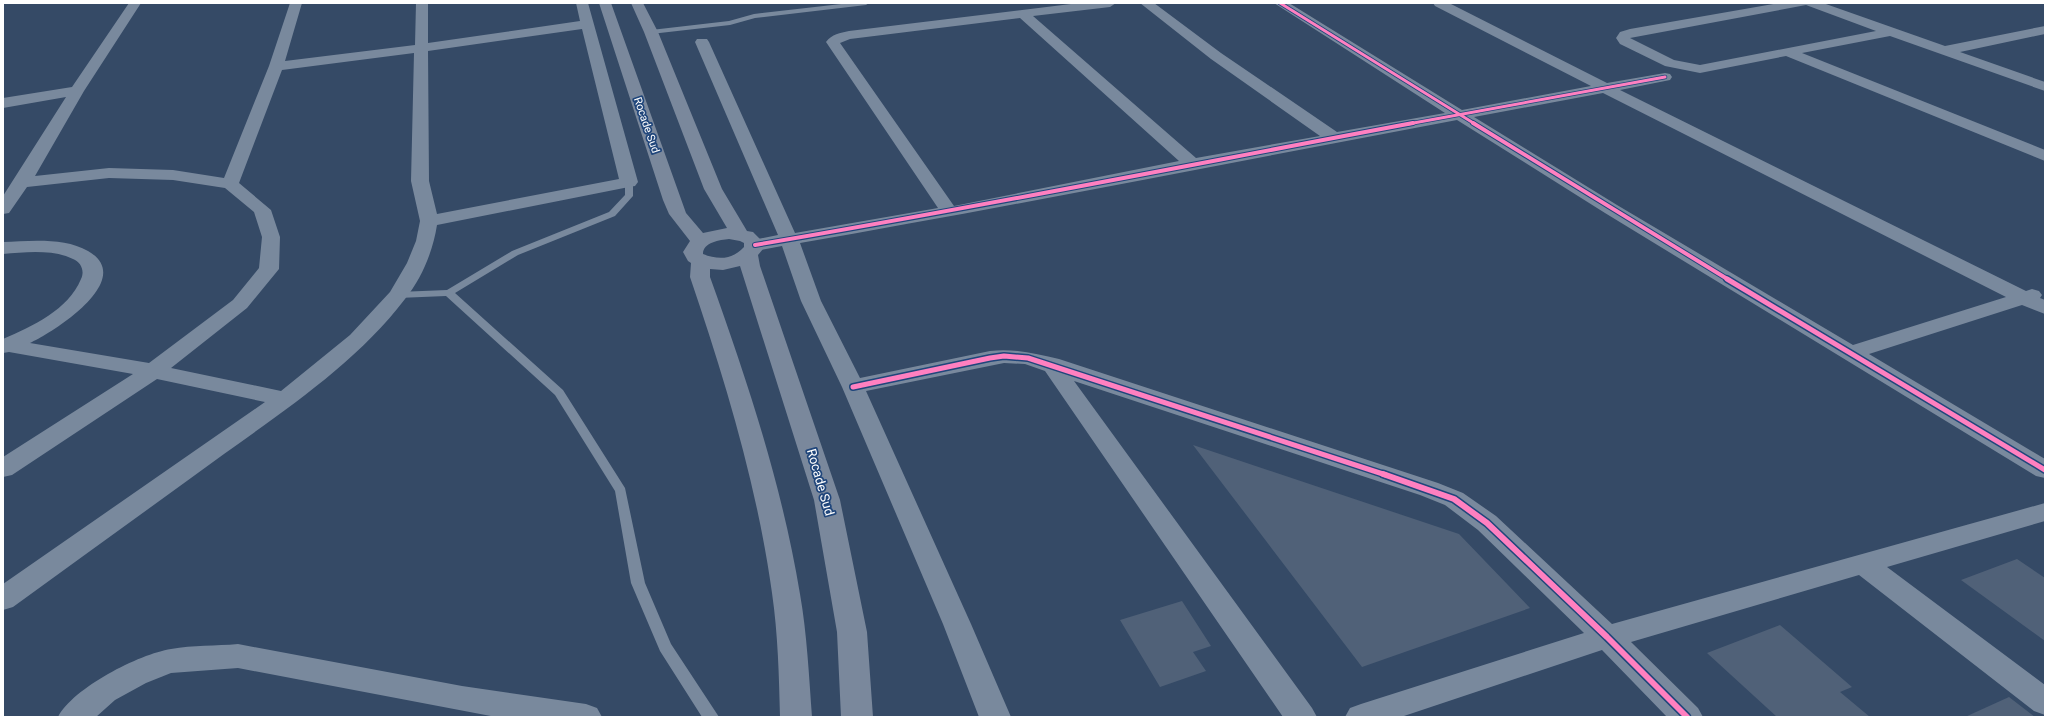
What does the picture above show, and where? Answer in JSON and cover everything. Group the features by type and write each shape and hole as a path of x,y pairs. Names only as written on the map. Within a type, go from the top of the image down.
{"highway":[{"name":"Rocade Sud","path":"605,3 672,200 678,214 700,252"},
{"path":"637,3 651,32 713,190 739,233"},
{"path":"700,252 720,265 741,260 752,250 753,240 739,233 718,234 700,252 700,277 738,392 769,507 784,576 792,643 796,717"},
{"name":"Rocade Sud","path":"752,250 750,266 827,500 840,562 852,632 857,717"}],"street":[{"path":"3,209 22,182 77,91 135,3"},
{"path":"230,184 276,66 296,3"},
{"path":"3,599 285,399 358,340 398,295 417,263 425,241 428,221 420,181 422,3"},
{"path":"428,221 629,182 582,3"},
{"path":"949,212 833,42 838,38 849,35 1110,3"},
{"path":"1146,3 1216,56 1333,137"},
{"path":"1280,3 1611,209 2045,470"},
{"path":"1439,3 1602,88 2045,308"},
{"path":"1801,3 1630,33 1624,35 1623,38 1625,41 1670,63 1691,68 1709,67 1890,32"},
{"path":"1811,3 2045,87"},
{"path":"1023,14 1192,164"},
{"path":"276,66 422,48 588,24"},
{"path":"1943,51 2045,30"},
{"path":"702,42 789,240 811,301 853,387 957,624 995,717"},
{"path":"1787,52 2045,156"},
{"path":"752,250 789,240 949,212 1333,137 1665,77"},
{"path":"3,103 77,91"},
{"path":"3,469 154,371 240,304 269,269 271,237 262,210 230,184 173,176 109,173 22,182"},
{"path":"3,248 42,246 72,251 85,258 92,267 93,273 85,292 70,307 36,330 5,346"},
{"path":"1850,353 2045,291"},
{"path":"5,346 154,371 285,399"},
{"path":"853,387 1004,356 1028,358 1051,364 1430,489 1454,499 1487,523 1607,637 1686,717"},
{"path":"1051,364 1301,717"},
{"path":"1360,717 1607,637 2045,512"},
{"path":"1864,564 2045,702"},
{"path":"74,717 104,691 135,674 170,661 238,656 462,698 586,717"}],"lane":[{"path":"651,32 730,22 754,16 866,3"},
{"path":"398,295 449,293 515,253 612,214 629,196 629,182"},
{"path":"449,293 559,393 621,491 638,583 665,647 711,717"}],"building":[{"path":"1193,445 1459,534 1530,608 1362,667"},
{"path":"2017,559 2045,578 2045,641 1961,580"},
{"path":"1182,601 1211,646 1193,652 1206,671 1160,687 1120,620"},
{"path":"1780,625 1852,687 1840,692 1870,717 1777,717 1707,653"},
{"path":"2009,697 2035,717 1965,717"}],"cycle path":[{"path":"1280,3 1611,209 2045,470"},
{"path":"755,245 949,212 1192,164 1665,77"},
{"path":"853,387 990,358 1004,356 1028,358 1429,489 1454,499 1487,523 1607,637 1687,717"}]}
